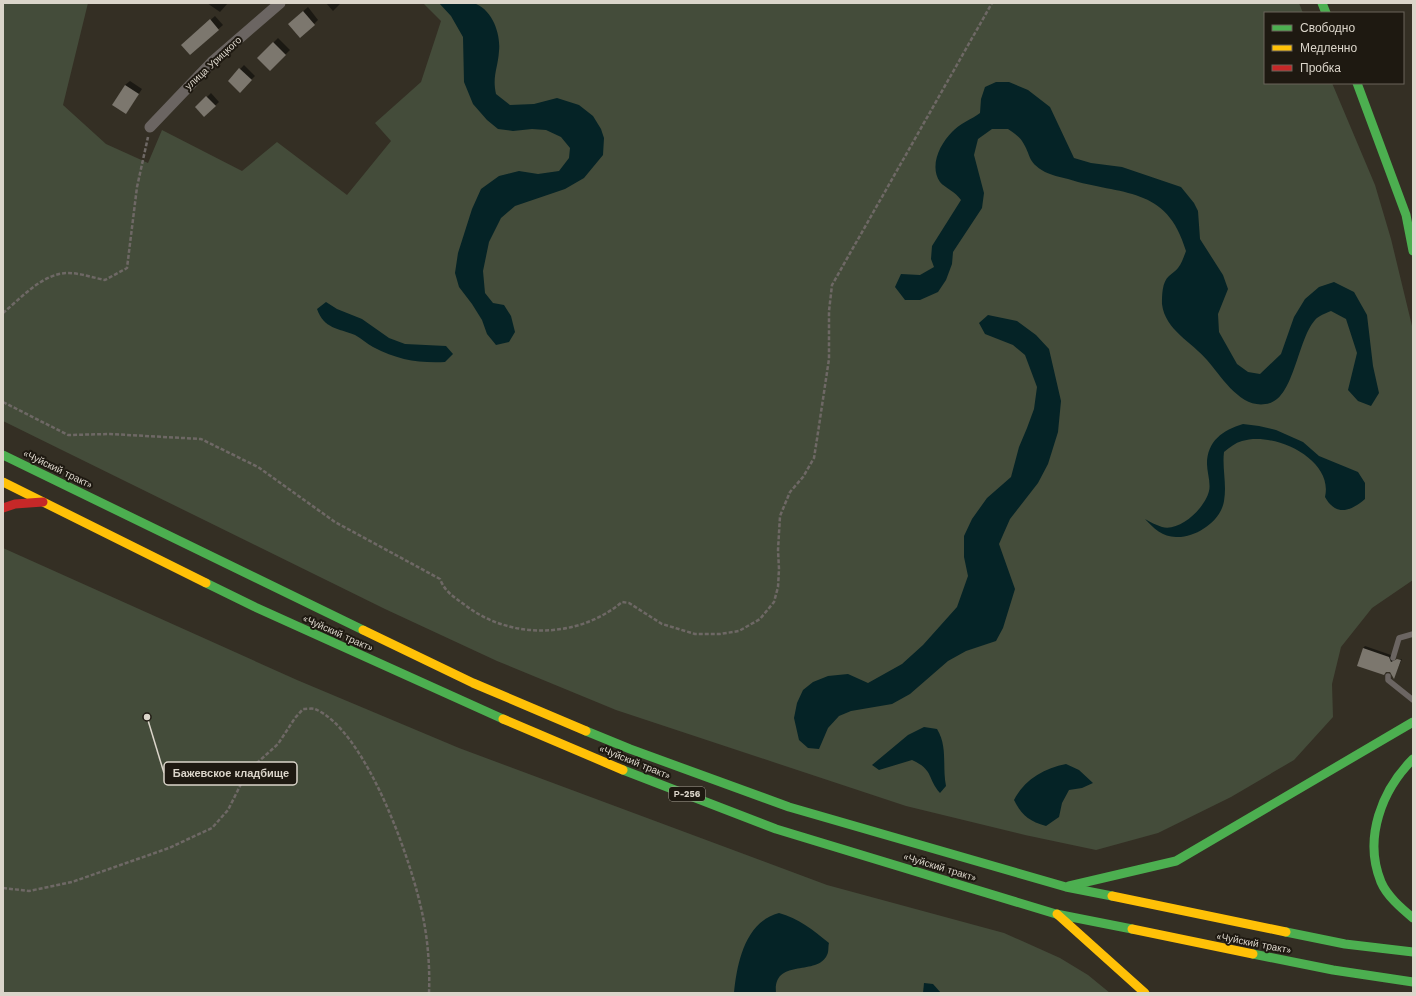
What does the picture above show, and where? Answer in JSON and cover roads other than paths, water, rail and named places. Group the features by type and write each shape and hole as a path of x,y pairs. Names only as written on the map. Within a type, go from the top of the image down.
{"main road":[{"path":"1357,84 1406,215 1413,251"},
{"name":"«Чуйский тракт»","path":"3,455 473,682 630,749 789,807 1066,887 1346,944 1413,952"},
{"name":"«Чуйский тракт»","path":"3,482 255,607 459,700 621,770 776,829 1056,914 1333,970 1413,982"},
{"path":"3,508 22,503 44,502"},
{"path":"1066,887 1176,861 1413,722"},
{"path":"1413,759 1393,781 1385,797 1379,814 1374,849 1382,882 1392,898 1413,918"},
{"path":"1056,914 1145,993"}],"street":[{"name":"улица Урицкого","path":"150,127 212,62 280,3"}],"lane":[{"path":"1393,658 1399,638 1413,634"},
{"path":"1388,676 1388,680 1413,700"}],"water":[{"path":"439,3 473,3 485,10 494,22 499,44 495,77 496,94 510,105 534,104 557,98 579,105 593,116 601,129 604,138 603,155 584,178 565,189 515,206 501,218 489,242 483,271 485,293 493,303 504,305 511,316 515,332 509,342 496,345 487,334 482,320 472,304 459,287 455,273 458,253 472,209 481,189 499,176 519,171 538,174 559,171 569,158 570,148 561,137 546,130 532,129 513,131 498,129 487,120 473,104 464,82 463,37 451,16"},
{"path":"996,82 1009,82 1028,90 1050,107 1074,158 1091,163 1122,167 1181,187 1194,203 1198,211 1200,239 1223,275 1228,289 1218,314 1219,332 1237,364 1248,372 1260,374 1281,354 1294,317 1305,299 1319,287 1334,282 1354,292 1367,315 1373,366 1379,393 1371,406 1358,401 1348,390 1357,353 1346,319 1331,311 1316,319 1309,329 1290,379 1285,390 1278,398 1270,403 1260,404 1250,402 1242,398 1226,383 1201,353 1180,335 1168,321 1164,313 1162,293 1165,282 1179,266 1186,251 1178,230 1167,214 1155,204 1140,197 1045,172 1032,161 1021,139 1008,129 992,129 978,139 974,155 984,193 982,208 953,252 952,264 946,280 938,292 920,300 905,300 895,287 901,274 920,275 934,267 931,259 932,246 961,200 956,194 940,182 936,169 937,156 948,137 955,129 980,113 981,99 985,87"},
{"path":"326,302 337,309 362,319 389,338 405,344 446,346 453,354 445,362 408,360 391,355 371,346 355,335 332,327 324,321 317,309"},
{"path":"988,315 1017,321 1036,335 1049,349 1061,401 1058,432 1048,464 1038,483 1010,519 999,544 1015,589 1003,628 996,641 966,651 948,661 910,694 892,704 851,711 839,716 828,728 819,749 808,748 799,740 794,718 797,703 803,690 813,682 828,676 848,674 868,683 902,664 923,645 957,607 968,576 964,557 964,536 972,519 987,498 1011,477 1019,447 1034,409 1037,387 1025,355 1013,345 985,334 979,323"},
{"path":"1243,424 1276,430 1303,442 1319,456 1358,472 1365,483 1365,499 1354,507 1339,510 1329,503 1325,497 1325,483 1320,471 1311,460 1299,451 1285,444 1270,440 1255,439 1239,442 1224,452 1224,501 1218,515 1206,527 1192,535 1184,537 1171,537 1163,534 1151,526 1145,519 1162,527 1169,528 1184,522 1197,511 1207,498 1209,491 1210,485 1207,464 1210,449 1213,443 1223,433"},
{"path":"924,727 937,729 944,750 946,786 940,793 924,767 912,760 879,770 872,765 908,735"},
{"path":"1066,764 1079,770 1093,783 1082,788 1069,790 1062,803 1059,817 1046,826 1031,820 1023,814 1014,800 1018,793 1023,786 1036,776 1050,768"},
{"path":"779,913 799,921 829,943 827,955 822,961 814,965 788,971 781,975 777,982 776,993 734,993 735,981 741,957 751,934 758,925 767,918"},
{"path":"924,983 933,984 941,993 923,993"}],"place":[{"name":"Бажевское кладбище","path":"147,717"}]}
